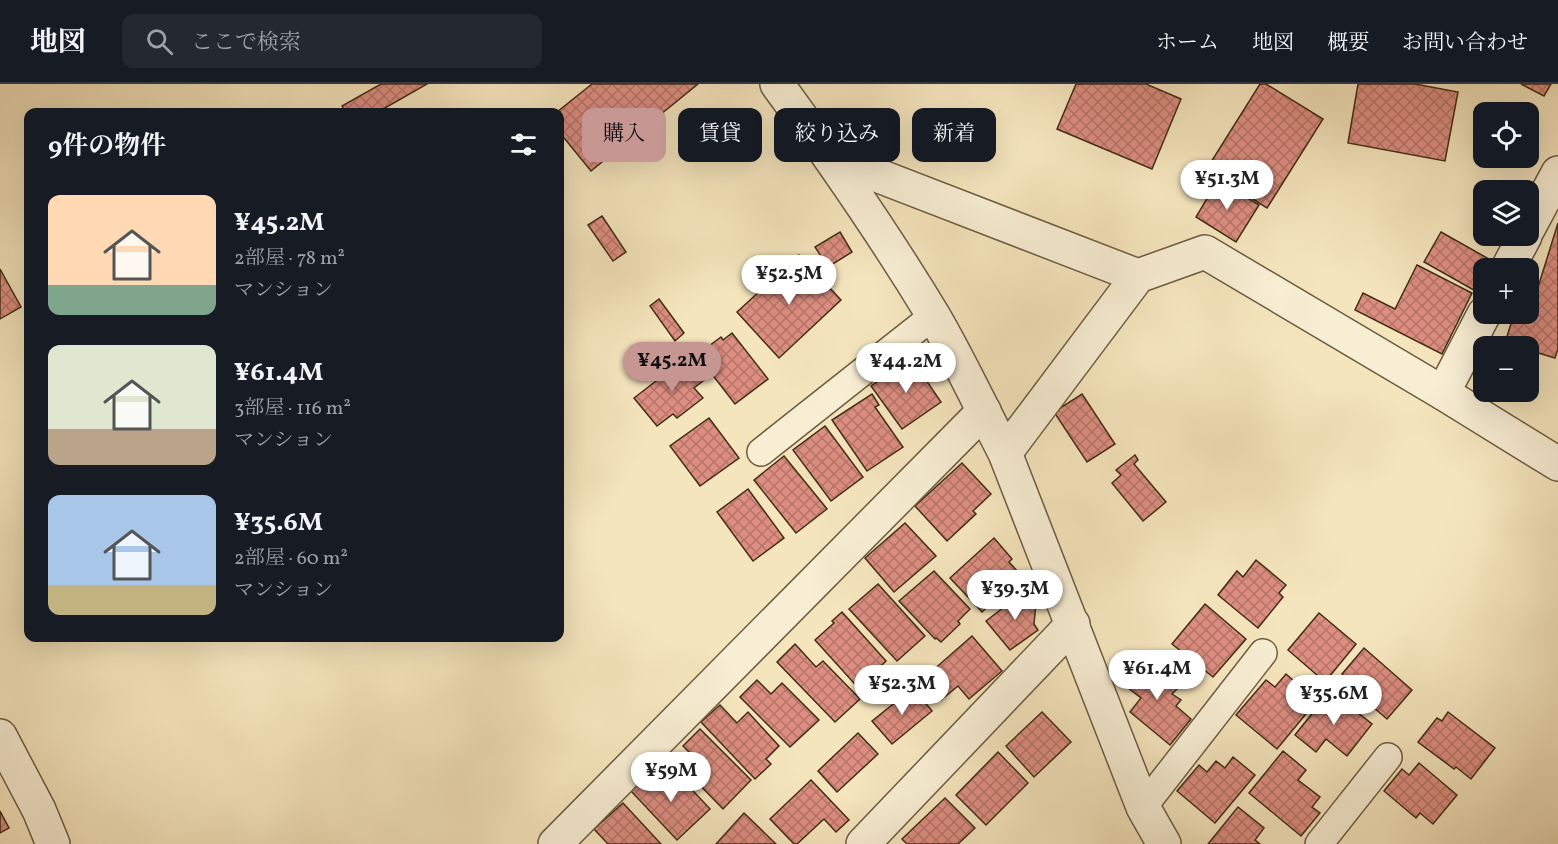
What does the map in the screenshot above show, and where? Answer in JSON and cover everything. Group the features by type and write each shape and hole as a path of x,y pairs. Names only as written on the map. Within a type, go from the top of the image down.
{"street":[{"path":"777,84 794,108"},
{"path":"833,162 933,316 1005,453 1143,807 1164,844"},
{"path":"843,162 1138,276"},
{"path":"1539,208 1558,172"},
{"path":"1005,453 1138,276 1205,252 1558,464"},
{"path":"1443,393 1479,324"},
{"path":"563,842 984,411"},
{"path":"863,844 1073,624"},
{"path":"0,736 39,810 53,844"}],"lane":[{"path":"761,452 933,316"},
{"path":"1143,807 1263,653"},
{"path":"1319,844 1388,757"}],"building":[{"path":"381,84 427,84 385,108 343,108 342,106"},
{"path":"592,84 698,84 666,110 666,108 582,108 582,160 564,138 564,108 562,108"},
{"path":"1076,84 1146,84 1181,99 1152,169 1057,129"},
{"path":"1260,84 1266,84 1323,119 1267,208 1206,170"},
{"path":"1358,84 1415,84 1458,92 1445,161 1348,143"},
{"path":"1521,84 1551,84 1544,96"},
{"path":"584,162 602,162 591,171"},
{"path":"1218,180 1259,205 1236,242 1196,217"},
{"path":"602,216 626,252 613,261 588,225"},
{"path":"1558,223 1558,349 1555,358 1539,353 1539,336 1507,336 1511,324 1539,324 1539,284"},
{"path":"840,232 852,252 828,267 815,247"},
{"path":"1441,232 1487,258 1473,258 1473,290 1424,262"},
{"path":"799,255 841,300 779,358 737,312"},
{"path":"1417,265 1472,293 1442,354 1355,310 1363,293 1395,309"},
{"path":"0,269 21,307 0,319"},
{"path":"659,299 684,333 675,341 650,306"},
{"path":"732,333 768,379 735,404 697,355 721,337 723,340"},
{"path":"687,357 704,380 694,388 703,398 677,418 673,414 657,426 634,398"},
{"path":"911,358 941,402 902,429 871,386"},
{"path":"872,394 879,405 875,407 903,447 867,471 832,420"},
{"path":"1082,394 1115,444 1087,462 1054,412"},
{"path":"709,418 739,458 700,486 670,446"},
{"path":"825,426 863,477 831,501 793,450"},
{"path":"1135,455 1138,460 1134,464 1166,502 1143,521 1112,483 1121,475 1116,470"},
{"path":"784,456 827,509 796,533 754,480"},
{"path":"962,463 991,494 973,511 976,514 947,541 915,506"},
{"path":"748,489 784,538 753,561 717,512"},
{"path":"905,523 936,556 894,592 865,558"},
{"path":"994,538 1012,559 1009,562 1019,573 1011,581 1013,584 982,612 950,578"},
{"path":"1256,560 1286,585 1279,593 1283,597 1258,628 1218,595 1237,571 1243,577"},
{"path":"934,571 970,609 958,621 960,624 941,642 935,639 899,601"},
{"path":"878,584 925,636 897,661 849,609"},
{"path":"1026,590 1036,603 1034,624 1038,630 1010,650 986,621"},
{"path":"1205,604 1246,639 1213,677 1172,644"},
{"path":"842,612 886,661 874,673 878,677 862,692 815,640 834,623 832,621"},
{"path":"1319,613 1356,644 1325,682 1288,650"},
{"path":"972,636 1002,671 969,699 958,686 941,700 923,679"},
{"path":"795,644 816,667 823,661 860,699 835,722 777,662"},
{"path":"1364,648 1412,690 1387,719 1350,692 1355,686 1342,674"},
{"path":"1149,656 1169,673 1166,677 1178,688 1172,694 1181,700 1176,706 1191,719 1170,745 1130,712 1141,698 1124,685"},
{"path":"1286,674 1310,695 1303,703 1310,709 1277,749 1236,715 1266,680 1275,687"},
{"path":"757,680 771,694 782,683 819,720 790,747 740,697"},
{"path":"913,688 932,711 892,744 872,721"},
{"path":"1330,691 1372,724 1347,756 1326,739 1316,752 1295,735"},
{"path":"720,705 737,723 748,712 779,746 766,759 771,764 755,779 701,722"},
{"path":"1042,712 1071,742 1034,777 1006,746"},
{"path":"1448,712 1495,748 1471,779 1418,742 1437,718 1442,721"},
{"path":"700,729 751,780 723,809 687,772 698,761 683,746"},
{"path":"858,733 878,754 837,792 818,771"},
{"path":"1283,751 1306,770 1298,780 1320,797 1312,807 1320,813 1301,836 1249,793"},
{"path":"998,752 1028,783 986,825 956,795"},
{"path":"1233,757 1255,775 1215,823 1177,791 1199,765 1207,772 1216,761 1225,768"},
{"path":"1419,763 1457,795 1433,824 1420,813 1416,818 1384,791 1402,769 1409,775"},
{"path":"656,768 673,786 681,778 710,809 677,840 631,791"},
{"path":"811,780 849,820 836,832 824,819 797,844 794,844 770,819"},
{"path":"945,798 975,828 958,844 907,844 902,839"},
{"path":"623,803 661,844 608,844 594,829"},
{"path":"1238,807 1264,828 1255,840 1260,844 1208,844"},
{"path":"0,811 9,828 0,833"},
{"path":"744,813 776,844 716,844"}]}
